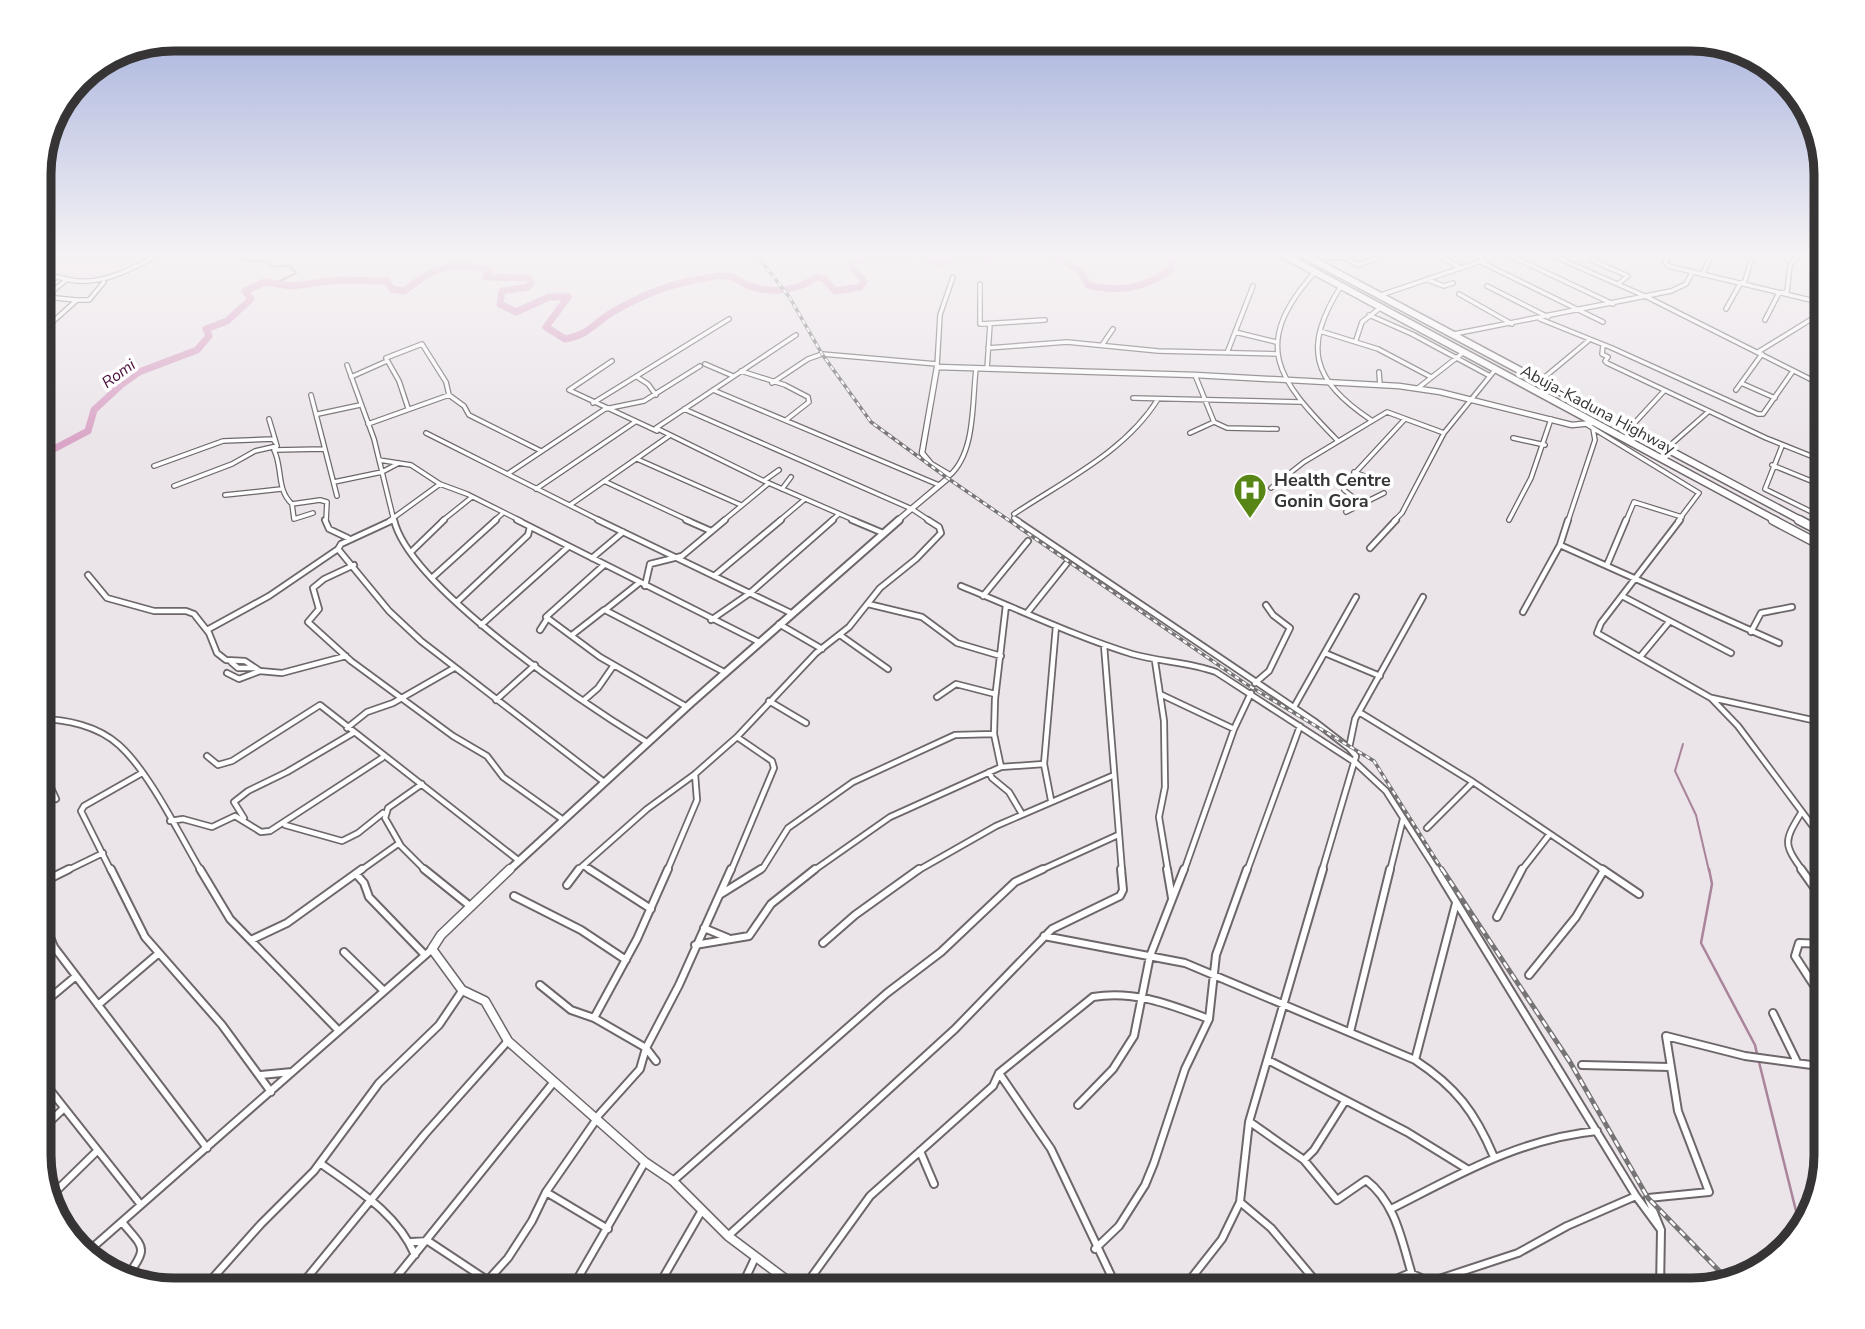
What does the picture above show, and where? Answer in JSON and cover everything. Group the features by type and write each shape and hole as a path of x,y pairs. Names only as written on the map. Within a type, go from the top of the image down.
{"highway":[{"name":"Abuja-Kaduna Highway","path":"1398,316 1464,352 1492,373 1814,542"},
{"name":"Abuja-Kaduna Highway","path":"1418,316 1814,528"}],"street":[{"path":"940,316 937,365 922,453 948,476"},
{"path":"978,316 981,324 1045,320"},
{"path":"1227,353 1241,316"},
{"path":"1282,316 1276,342 1285,379 1300,402 1338,441"},
{"path":"1325,316 1317,352 1327,382 1334,391 1371,420"},
{"path":"1356,340 1368,316"},
{"path":"1370,548 1402,513 1444,433 1492,373 1371,316"},
{"path":"1499,316 1513,324"},
{"path":"1453,334 1554,316"},
{"path":"1590,316 1603,322"},
{"path":"1685,316 1814,381"},
{"path":"1765,320 1767,316"},
{"path":"593,403 729,319"},
{"path":"1540,319 1751,412 1763,414 1793,371"},
{"path":"1736,390 1760,353 1814,319"},
{"path":"987,369 990,324"},
{"path":"1102,345 1113,329"},
{"path":"1320,331 1356,340 1400,359 1432,377"},
{"path":"1235,332 1276,342"},
{"path":"658,431 658,426 796,335"},
{"path":"1540,381 1588,340"},
{"path":"988,348 1067,342 1158,351 1278,354"},
{"path":"351,377 387,361 386,358 422,344 446,382 449,395 464,406 469,415 541,451"},
{"path":"1603,345 1602,354 1608,357 1605,361 1607,363 1782,446 1814,458"},
{"path":"1418,388 1464,352"},
{"path":"772,383 808,359 822,354 976,369 1195,375 1418,388 1572,425 1590,425 1696,490 1698,495 1638,578 1601,623 1597,633 1711,698 1745,734 1814,829"},
{"path":"386,358 400,381 408,408"},
{"path":"612,361 569,389 605,409 883,533"},
{"path":"705,364 733,376"},
{"path":"347,365 379,460 398,537 481,625 583,701 648,743"},
{"path":"509,473 605,409 631,407 656,395 700,366"},
{"path":"93,1247 432,949 441,935 518,860 791,613 959,469 965,448 976,369"},
{"path":"741,371 772,383 796,388 810,400 786,420"},
{"path":"1378,372 1380,385"},
{"path":"1195,375 1214,422 1227,428 1277,429"},
{"path":"637,377 648,384 656,395"},
{"path":"781,377 782,385"},
{"path":"1741,383 1774,398"},
{"path":"713,390 939,485"},
{"path":"1629,429 1664,391"},
{"path":"311,395 337,496"},
{"path":"368,424 449,395"},
{"path":"1133,398 1300,402"},
{"path":"1158,399 1144,421 1119,445 1014,516 1255,683 1294,707 1356,756 1249,1122 1240,1202 1222,1239 1191,1278"},
{"path":"318,414 360,405"},
{"path":"623,416 631,407"},
{"path":"567,885 577,872 646,809 695,774 737,737 822,649 840,635 880,588 916,559 941,533 940,527 912,509 684,409"},
{"path":"1271,488 1338,441 1387,412 1444,433"},
{"path":"1666,449 1708,412"},
{"path":"269,419 276,448"},
{"path":"1509,520 1545,444 1551,419"},
{"path":"1363,505 1343,488 1354,472 1404,420"},
{"path":"535,489 635,422"},
{"path":"1190,433 1214,422"},
{"path":"1523,612 1560,545 1595,440 1596,435 1590,425"},
{"path":"426,433 791,613"},
{"path":"570,505 668,436"},
{"path":"1513,438 1545,444"},
{"path":"153,466 224,441 249,440 260,443 273,439 281,464 281,489 292,504 294,519 313,513"},
{"path":"1782,446 1772,465 1765,489 1814,514"},
{"path":"174,486 232,464 255,451 276,448 324,449"},
{"path":"636,459 741,506"},
{"path":"379,460 415,466 440,484 472,497 760,643"},
{"path":"334,482 382,472 399,463"},
{"path":"1772,465 1814,482"},
{"path":"572,635 642,584 650,564 681,558 779,470"},
{"path":"1354,472 1377,481"},
{"path":"782,489 791,477"},
{"path":"604,481 711,531"},
{"path":"207,630 268,596 349,539 394,519 440,484"},
{"path":"225,495 250,492 271,494 281,489"},
{"path":"1346,512 1384,493"},
{"path":"411,552 435,527 472,497"},
{"path":"714,576 805,499"},
{"path":"292,504 320,500 327,502 324,517 329,529 349,539"},
{"path":"1607,565 1634,502 1682,517"},
{"path":"433,577 503,513"},
{"path":"711,620 750,593 839,514"},
{"path":"1811,526 1814,521"},
{"path":"457,601 528,535 530,527"},
{"path":"592,559 623,532"},
{"path":"528,535 541,533"},
{"path":"339,547 343,537"},
{"path":"983,596 1028,541"},
{"path":"1560,545 1780,643"},
{"path":"339,547 394,616 454,668 604,782"},
{"path":"481,625 568,547"},
{"path":"1027,613 1066,563"},
{"path":"354,565 324,579 313,588 319,609 308,619 311,626 453,736 487,756 503,777 562,819"},
{"path":"540,630 547,619 546,614 604,565"},
{"path":"89,575 107,598 154,611 186,611 194,614 207,630 217,653 238,668 282,673 347,656"},
{"path":"961,586 1104,645 1155,661 1210,669 1356,762 1386,792 1404,817 1636,1196 1661,1230"},
{"path":"1622,596 1731,653"},
{"path":"1294,707 1325,653 1334,630 1356,597"},
{"path":"1349,748 1359,712 1423,597"},
{"path":"868,604 892,613 925,618 942,634 964,646 980,653 1001,656"},
{"path":"1001,767 994,734 995,694 1006,605"},
{"path":"1255,683 1269,671 1290,628 1273,615 1266,605"},
{"path":"1751,632 1761,613 1792,607"},
{"path":"605,610 662,642 727,673"},
{"path":"547,619 614,665 688,707"},
{"path":"1640,657 1669,622"},
{"path":"779,624 822,649"},
{"path":"1051,800 1044,764 1056,626"},
{"path":"840,635 888,669"},
{"path":"728,1236 955,1030 1044,936 1064,922 1120,895 1122,890 1104,645"},
{"path":"1325,653 1380,676"},
{"path":"1155,661 1164,721 1165,787 1159,817 1172,899"},
{"path":"496,700 536,665"},
{"path":"583,701 598,688 614,665"},
{"path":"347,728 367,712 402,697 454,668"},
{"path":"227,673 239,679 258,670"},
{"path":"937,697 956,684 995,694"},
{"path":"1078,1105 1125,1054 1134,1036 1144,997 1150,956 1234,729 1251,693"},
{"path":"1160,694 1234,729"},
{"path":"1711,698 1814,720"},
{"path":"769,702 806,723"},
{"path":"207,756 218,765 232,761 320,705 382,758 422,784 518,860"},
{"path":"1359,712 1473,782 1639,894"},
{"path":"51,719 94,729 119,746 142,773 230,919 339,1031"},
{"path":"1095,1249 1119,1226 1145,1185 1185,1069 1209,1019 1216,955 1300,726"},
{"path":"353,733 248,791 234,802 244,818 261,832 284,825 382,758"},
{"path":"721,894 763,868 788,828 853,782 954,736 963,733 994,734"},
{"path":"490,1278 508,1258 532,1221 546,1192 596,1120 640,1069 646,1048 721,894 774,768 772,761 737,737"},
{"path":"695,946 710,947 729,938 750,936 771,904 787,889 890,817 1001,767 1044,764"},
{"path":"989,772 992,778 1009,792 1022,814"},
{"path":"142,773 81,809 145,937 261,1075 271,1092"},
{"path":"594,1018 651,909 697,800 695,774"},
{"path":"823,943 883,893 920,867 1051,800 1112,776"},
{"path":"1427,828 1473,782"},
{"path":"284,825 320,834 335,842 345,841 422,784"},
{"path":"51,788 56,799"},
{"path":"1801,812 1785,842 1814,888"},
{"path":"384,813 384,822 398,844 471,907"},
{"path":"170,821 183,819 212,827 230,816 244,818"},
{"path":"1350,1032 1404,817"},
{"path":"673,1181 887,993 940,951 1015,882 1118,835"},
{"path":"1497,917 1516,877 1549,835"},
{"path":"251,940 278,929 358,875 398,844"},
{"path":"51,878 103,853"},
{"path":"585,867 651,909"},
{"path":"1529,975 1576,917 1604,870"},
{"path":"358,875 369,897 425,955"},
{"path":"1810,882 1814,882"},
{"path":"514,897 580,930 626,960"},
{"path":"1415,1060 1456,903"},
{"path":"704,928 729,938"},
{"path":"1044,936 1185,963 1415,1060 1444,1079 1462,1097 1479,1119 1494,1157"},
{"path":"51,940 207,1148"},
{"path":"1814,944 1799,943 1795,956 1814,985"},
{"path":"432,949 462,990 485,1001 508,1041 645,1162 673,1181 701,1212 728,1236 784,1278"},
{"path":"344,952 384,991"},
{"path":"98,1005 159,953"},
{"path":"51,997 76,976"},
{"path":"540,985 571,1010 594,1018 646,1048 656,1061"},
{"path":"213,1278 319,1163 379,1083 439,1025 462,990"},
{"path":"810,1278 870,1196 993,1086 999,1073 1093,997 1106,994 1144,997 1209,1019"},
{"path":"1773,1013 1797,1063"},
{"path":"1660,1278 1661,1230 1648,1198 1709,1192 1678,1111 1666,1036 1745,1056 1814,1065"},
{"path":"308,1278 425,1134 508,1041"},
{"path":"1268,1060 1407,1132 1467,1169"},
{"path":"1582,1065 1670,1067"},
{"path":"261,1075 293,1072"},
{"path":"999,1073 1051,1149 1095,1249 1111,1278"},
{"path":"396,1278 553,1083"},
{"path":"51,1094 97,1151 107,1159 141,1205"},
{"path":"1304,1160 1314,1150 1345,1101"},
{"path":"51,1121 62,1110"},
{"path":"1249,1122 1304,1160 1337,1200 1366,1180 1377,1186 1391,1209 1412,1278"},
{"path":"1391,1209 1494,1157 1560,1135 1597,1131"},
{"path":"56,1191 97,1151"},
{"path":"920,1151 934,1184"},
{"path":"578,1278 645,1162"},
{"path":"319,1163 371,1200 411,1242 415,1255"},
{"path":"546,1192 608,1229"},
{"path":"1442,1278 1518,1253 1567,1226 1636,1196"},
{"path":"1240,1202 1272,1228 1313,1278"},
{"path":"663,1278 701,1212"},
{"path":"122,1222 142,1247 142,1256 131,1271"},
{"path":"411,1242 428,1241 485,1278"},
{"path":"746,1278 755,1258"},
{"path":"1399,1278 1410,1273 1421,1278"}],"waterway":[{"name":"Romi","path":"51,450 88,431 94,410 121,385 139,372 197,350 209,336 206,329 232,316"},
{"name":"Romi","path":"554,316 546,327 565,339 586,332 607,316"},
{"path":"1683,744 1675,771 1696,815 1709,871"},
{"path":"1709,869 1712,884 1701,943 1755,1045 1757,1054"},
{"path":"1759,1062 1798,1218"}],"railway":[{"path":"800,316 822,354 871,422 946,477 1246,684 1374,761 1443,871"},
{"path":"1442,869 1570,1062 1648,1198 1722,1274"}],"place":[{"name":"Health Centre Gonin Gora","path":"1250,520"}]}
